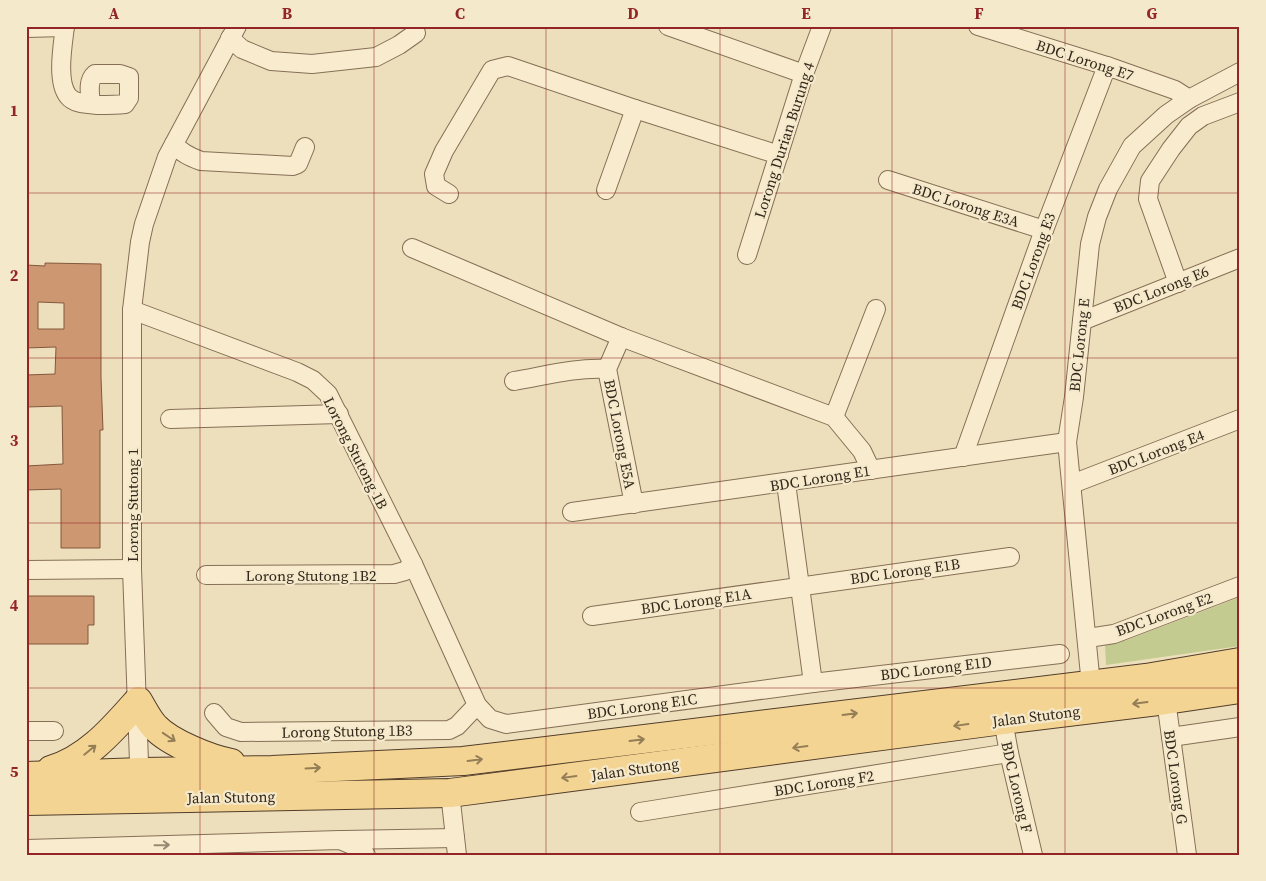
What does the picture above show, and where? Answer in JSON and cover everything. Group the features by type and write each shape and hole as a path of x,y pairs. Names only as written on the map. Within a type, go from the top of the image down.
{"main road":[{"name":"Jalan Stutong","path":"28,784 142,772 272,770 463,761 1146,678 1240,662"},
{"path":"1146,678 1157,684 1166,700"},
{"name":"Jalan Stutong","path":"28,784 339,794 450,793 1240,689"},
{"path":"28,784 87,753 111,731 138,701 155,728 180,744 215,760 272,770"},
{"path":"142,772 152,786 163,793 285,788 311,789 339,794"}],"street":[{"path":"668,26 804,74"},
{"name":"Lorong Durian Burung 4","path":"747,255 804,74 822,26"},
{"name":"BDC Lorong E7","path":"978,26 1107,66 1175,90 1189,99"},
{"path":"26,28 65,27 61,72 64,88 68,97 78,102 91,104"},
{"path":"234,32 242,49 271,61 312,64 376,57 399,45 416,33"},
{"name":"Lorong Stutong 1","path":"142,772 139,762 132,569 132,310 140,242 144,224 167,157 234,32"},
{"path":"449,194 436,186 434,174 449,144 492,70 508,66 779,155"},
{"name":"BDC Lorong E3","path":"963,457 1044,230 1107,66"},
{"name":"BDC Lorong E","path":"1091,684 1088,638 1067,442 1074,397 1090,244 1097,216 1108,190 1132,146 1166,115 1189,99 1240,72"},
{"path":"1178,283 1148,199 1150,181 1171,148 1190,126 1203,116 1240,102"},
{"path":"606,190 635,109"},
{"path":"174,144 191,158 201,160 293,166 298,164 305,147"},
{"name":"BDC Lorong E3A","path":"888,180 1044,230"},
{"path":"412,248 622,337 834,417 862,451 871,470"},
{"name":"BDC Lorong E6","path":"1082,321 1240,258"},
{"path":"834,417 876,309"},
{"name":"Lorong Stutong 1B","path":"132,310 297,372 313,380 328,394 413,564 477,705"},
{"name":"BDC Lorong E5A","path":"622,337 607,369 634,504"},
{"path":"514,381 570,371 594,368 607,369"},
{"path":"170,419 339,414"},
{"name":"BDC Lorong E4","path":"1072,484 1240,419"},
{"name":"BDC Lorong E1","path":"572,512 1067,442"},
{"path":"786,483 813,683"},
{"name":"BDC Lorong E1B","path":"801,586 1010,557"},
{"name":"Lorong Stutong 1B2","path":"206,575 394,574 405,571 413,564"},
{"path":"26,570 132,569"},
{"name":"BDC Lorong E1A","path":"592,616 801,586"},
{"name":"BDC Lorong E2","path":"1088,638 1114,634 1240,586"},
{"name":"BDC Lorong E1D","path":"813,683 1060,654"},
{"name":"BDC Lorong E1C","path":"477,705 490,719 506,724 813,683"},
{"name":"BDC Lorong G","path":"1166,700 1187,855"},
{"name":"Lorong Stutong 1B3","path":"214,713 226,727 241,732 450,730 458,726 477,705"},
{"name":"BDC Lorong F","path":"1002,720 1033,855"},
{"path":"1171,737 1240,727"},
{"path":"26,731 54,731"},
{"name":"BDC Lorong F2","path":"640,812 1009,753"},
{"path":"26,849 340,840 456,846 450,793"},
{"path":"340,840 359,848 366,855"}],"green space":[{"path":"1240,597 1240,646 1106,665 1105,645 1127,640"}],"building":[{"path":"45,263 101,264 103,430 100,430 100,548 61,548 61,489 26,490 26,466 63,464 62,406 26,407 26,375 55,374 56,347 26,348 26,265 45,266","holes":["38,302 64,303 64,329 38,329"]},
{"path":"26,596 94,596 94,625 88,625 88,644 26,644"}]}
